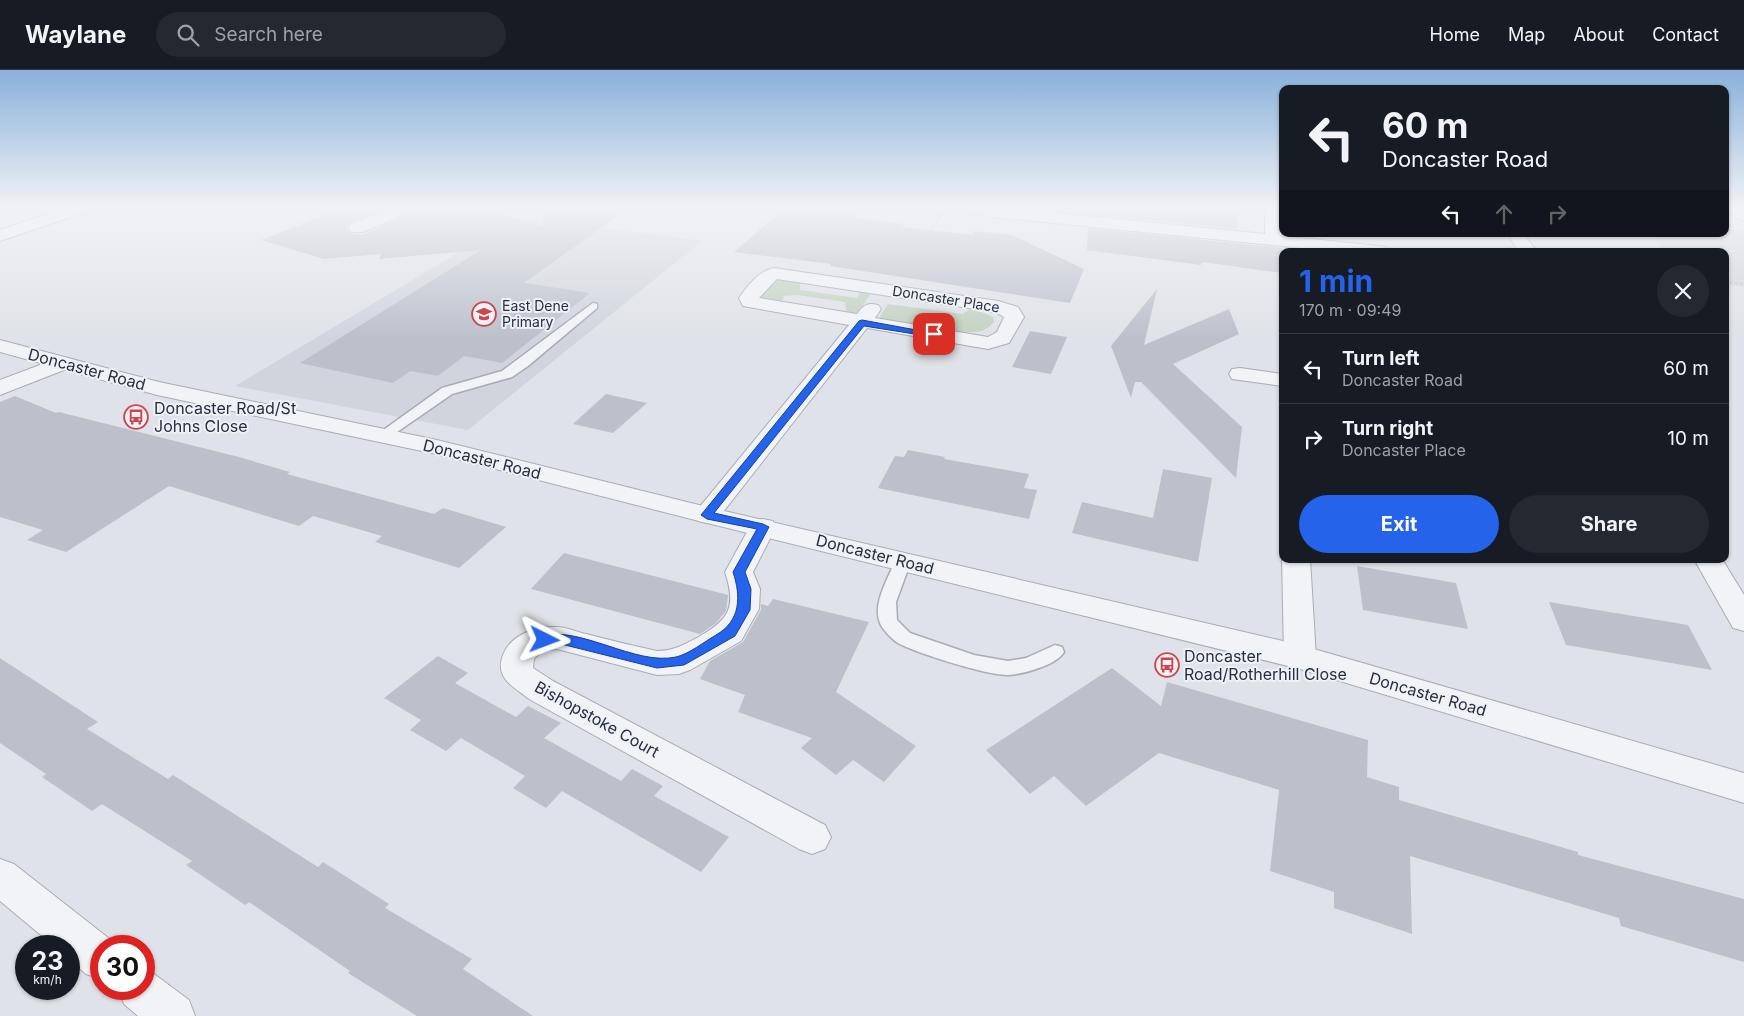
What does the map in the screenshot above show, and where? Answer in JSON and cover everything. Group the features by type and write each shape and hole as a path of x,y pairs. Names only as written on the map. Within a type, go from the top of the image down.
{"street":[{"name":"Doncaster Place","path":"774,273 998,307 1011,311 1014,317 1003,340 997,343 862,323 756,304 750,302 750,298 768,276 774,273"},
{"name":"Doncaster Place","path":"707,515 862,323 885,289"},
{"name":"Doncaster Road","path":"0,346 157,388 437,447 707,515 1300,657 1744,788"},
{"path":"0,388 61,363"},
{"path":"1240,374 1279,380"},
{"name":"Bishopstoke Court","path":"763,527 739,572 745,589 744,610 730,633 706,648 679,662 657,663 557,638 532,641 518,656 518,673 540,690 812,836"},
{"path":"1296,563 1300,657"},
{"path":"1710,563 1744,620"},
{"path":"0,878 90,950"},
{"path":"153,1000 173,1016"}],"lane":[{"path":"382,436 447,391 507,374 524,363 592,306"},
{"path":"903,561 887,602 888,622 904,638 972,662 1008,668 1030,664 1055,652"}],"path":[{"path":"885,289 913,250"},
{"path":"1729,282 1744,284"}],"shaded area":[{"name":"East Dene Primary","path":"462,250 691,250 468,430 235,386"},
{"path":"1729,250 1744,250 1744,287 1729,285"}],"green space":[{"path":"786,279 800,281 800,290 857,298 861,290 867,291 870,295 857,314 847,315 845,302 797,295 784,296 781,304 762,299 760,294 774,281"},
{"path":"888,304 963,314 971,308 993,317 994,322 981,331 960,332 878,320"}],"building":[{"path":"295,250 479,250 379,259 381,254 324,259"},
{"path":"481,250 570,250 524,283 590,293 502,363 464,356 438,376 410,371 393,383 300,363"},
{"path":"736,250 1044,250 1084,269 1070,303 830,266 831,264 734,252"},
{"path":"1088,250 1279,250 1279,273 1202,262 1201,265"},
{"path":"1157,289 1144,345 1229,309 1239,334 1173,364 1242,427 1236,478 1141,382 1135,382 1131,398 1111,346"},
{"path":"1030,331 1067,337 1051,374 1012,367"},
{"path":"606,394 647,403 613,433 573,424"},
{"path":"15,396 56,413 59,412 239,457 290,472 287,474 434,514 443,508 506,527 459,568 375,542 382,536 313,516 299,526 169,486 66,552 27,540 43,530 0,517 0,402"},
{"path":"908,450 945,457 944,459 1029,474 1024,488 1037,490 1029,519 878,488 895,456 904,457"},
{"path":"1163,469 1212,478 1198,562 1072,533 1082,502 1153,518"},
{"path":"564,553 728,595 726,611 715,624 700,634 531,589"},
{"path":"1357,566 1456,583 1468,629 1363,610"},
{"path":"773,599 869,622 836,692 916,746 884,782 853,760 836,775 801,748 812,738 738,712 745,695 700,679 710,661 743,642 761,610 761,604 768,606"},
{"path":"1549,602 1688,625 1712,670 1566,645"},
{"path":"438,656 468,673 455,683 516,717 528,706 561,723 544,738 621,781 632,769 663,786 654,796 729,837 701,872 562,791 546,808 513,788 525,776 461,738 446,751 410,730 421,720 384,698"},
{"path":"0,658 98,722 87,729 168,779 173,775 318,867 323,862 389,904 385,908 472,959 463,969 533,1016 417,1016 348,973 350,971 249,902 245,905 186,865 192,861 102,804 92,811 42,777 46,774 0,743"},
{"path":"1112,668 1161,706 1167,682 1368,740 1367,777 1399,787 1399,800 1578,852 1578,855 1744,899 1744,962 1621,926 1619,918 1410,856 1412,934 1334,908 1334,892 1270,871 1279,790 1159,753 1086,806 1054,776 1030,794 986,750"}],"place":[{"name":"East Dene Primary","path":"484,314"},
{"name":"Doncaster Road/St Johns Close","path":"136,417"},
{"name":"Doncaster Road/Rotherhill Close","path":"1167,665"}],"route":[{"path":"545,640 557,638 657,663 679,662 730,633 744,610 745,589 739,572 763,527 707,515 862,323 934,334"}]}
